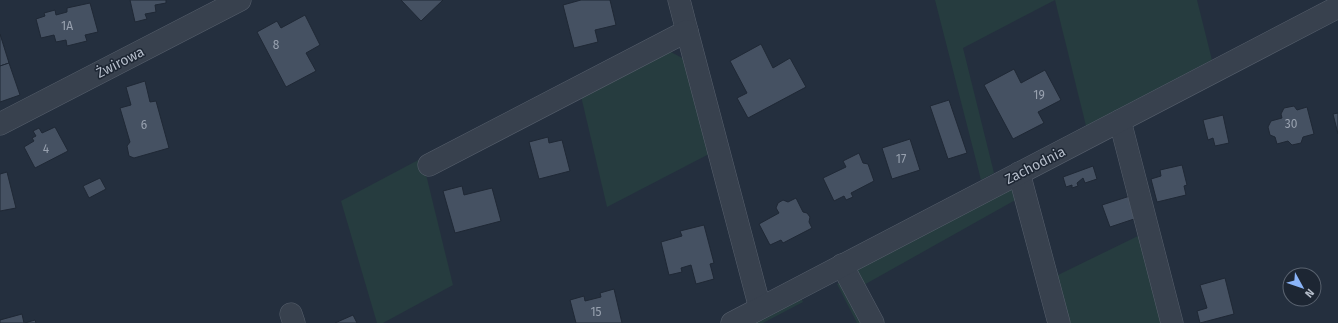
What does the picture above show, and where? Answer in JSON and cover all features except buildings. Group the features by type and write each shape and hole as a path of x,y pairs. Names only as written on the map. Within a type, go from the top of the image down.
{"street":[{"name":"Żwirowa","path":"0,124 240,0"},
{"path":"679,0 760,308"},
{"name":"Zachodnia","path":"732,323 1338,7"},
{"path":"429,165 687,31"},
{"path":"1120,121 1172,323"},
{"path":"1019,173 1059,323"},
{"path":"842,265 873,323"}],"green space":[{"path":"935,0 1055,0 963,48 994,173 981,180"},
{"path":"1055,0 1197,0 1212,60 1086,126"},
{"path":"669,51 684,59 709,154 607,207 581,96"},
{"path":"422,158 453,285 383,323 377,323 341,201"},
{"path":"1016,184 1019,198 862,286 854,269"},
{"path":"1033,186 1058,275 1142,234 1164,323 1066,323"},
{"path":"843,281 868,323 857,323 837,284"},
{"path":"800,295 803,302 763,323 748,323"}]}
